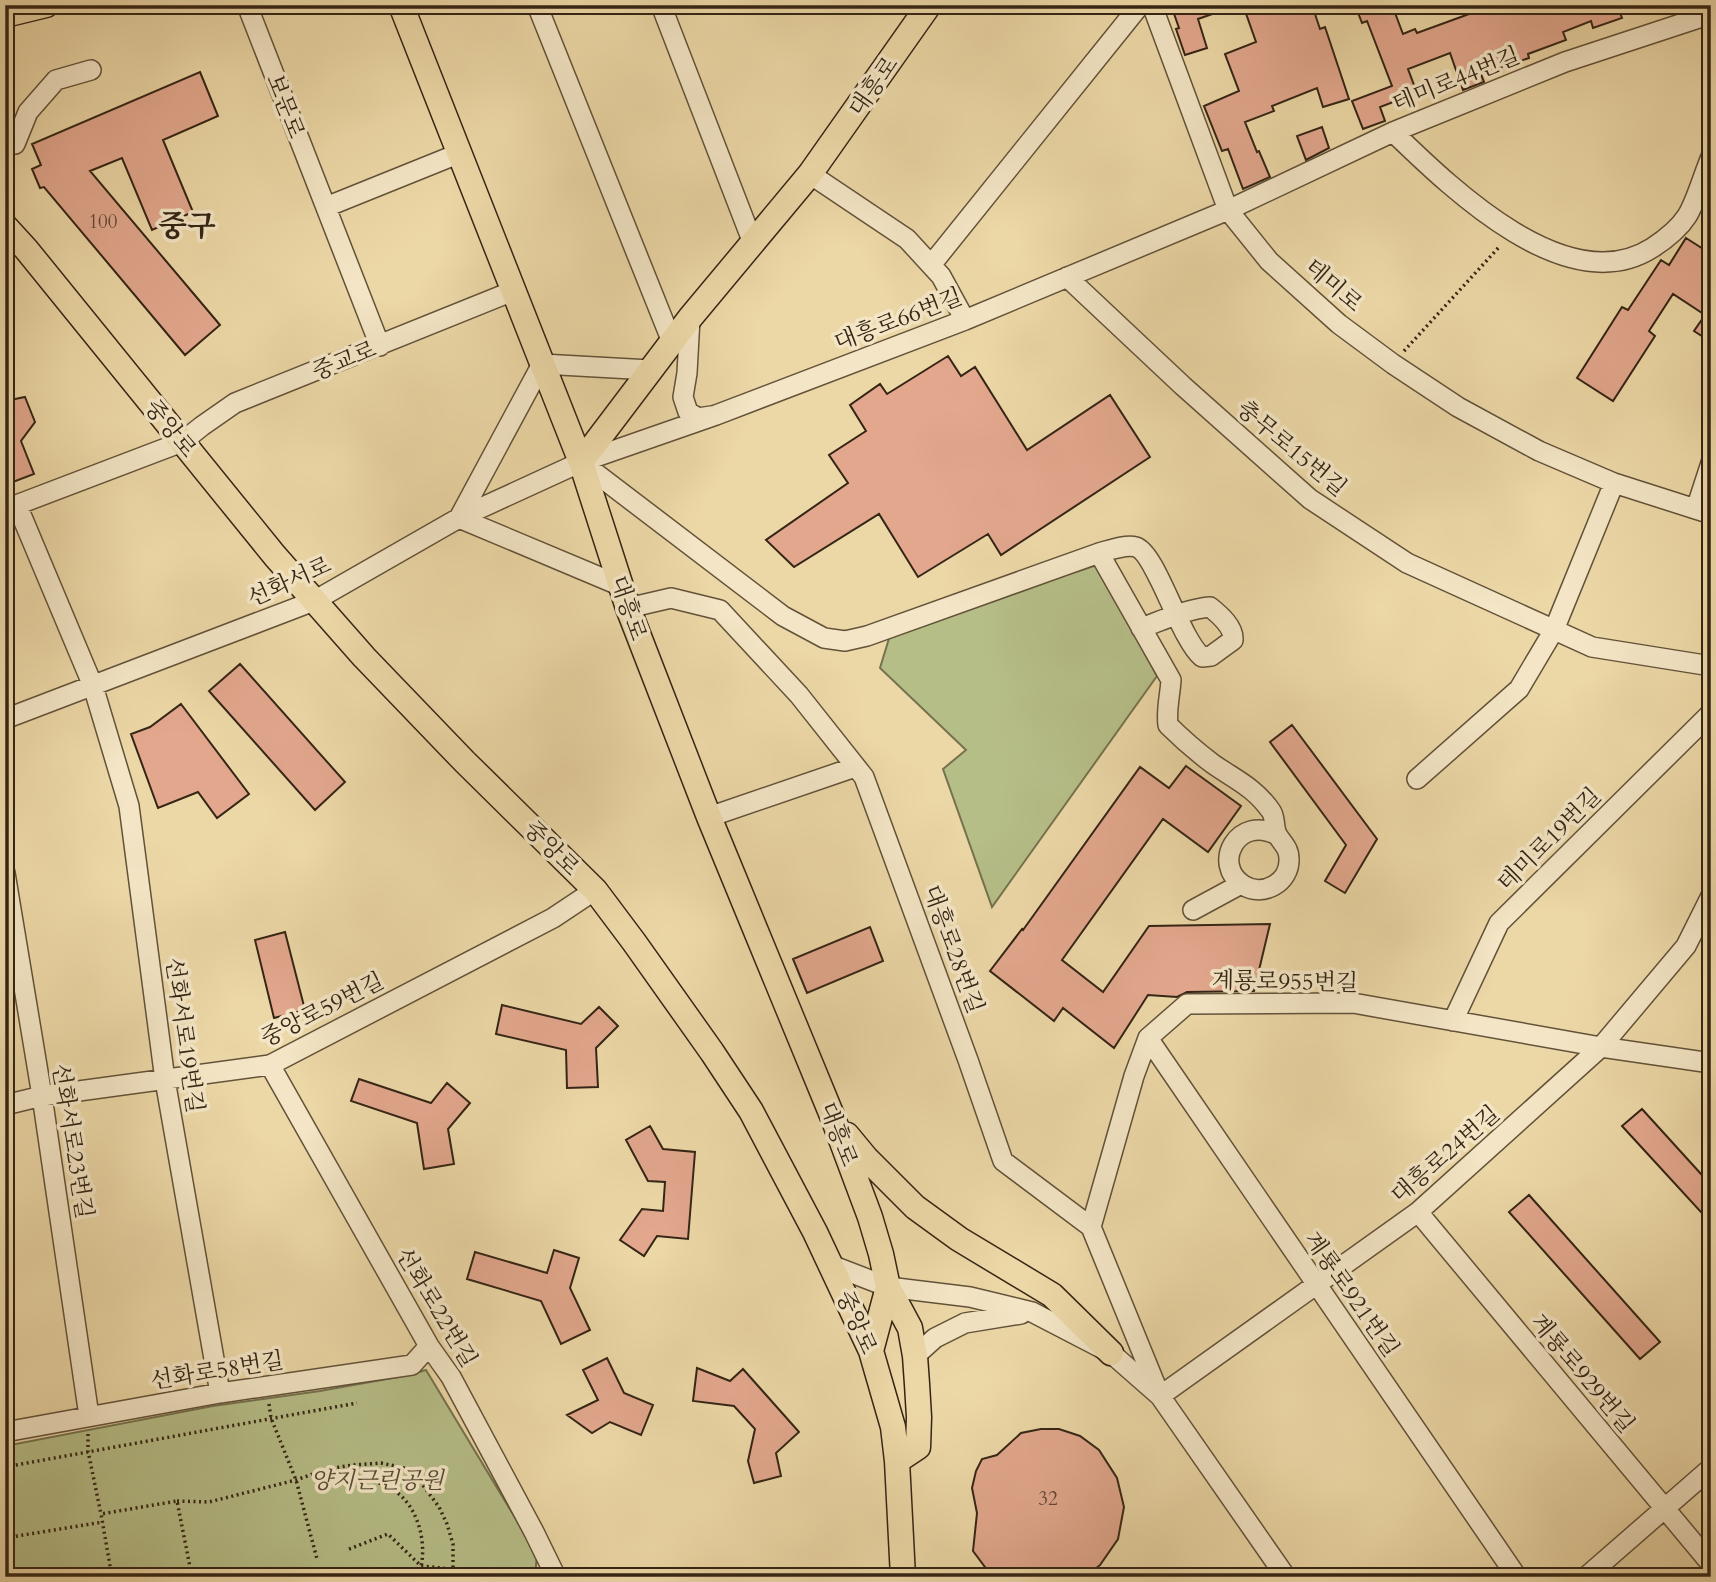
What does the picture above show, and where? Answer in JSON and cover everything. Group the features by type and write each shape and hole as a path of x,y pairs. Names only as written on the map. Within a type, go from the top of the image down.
{"main road":[{"path":"7,11 46,5"},
{"path":"401,5 581,462"},
{"name":"대흥로","path":"871,1351 888,1287 870,1217 833,1118 709,817 624,597 581,462 690,317 810,174 929,5"},
{"name":"중앙로","path":"5,226 314,601 465,762 595,890 712,1052 751,1111 831,1265 871,1351 893,1427 903,1577"},
{"path":"833,1118 866,1158 915,1207 959,1239 1052,1295 1111,1353"},
{"path":"888,1287 910,1328 915,1356 919,1417 918,1447 897,1461"}],"street":[{"name":"보문로","path":"247,5 380,346"},
{"path":"537,5 671,342"},
{"path":"662,5 753,243"},
{"path":"931,265 1140,5"},
{"name":"테미로","path":"1152,5 1228,210 1269,261 1339,324 1458,407 1539,451 1614,483 1703,512"},
{"name":"테미로44번길","path":"1228,210 1392,132 1565,62 1711,14"},
{"path":"15,144 28,112 56,80 91,70"},
{"path":"1392,132 1443,181 1479,208 1541,247 1567,258 1618,262 1643,253 1670,236 1688,215 1711,157"},
{"path":"326,208 460,153"},
{"path":"810,174 906,239 941,276 965,320"},
{"name":"대흥로66번길","path":"581,462 716,415 965,320 1228,210"},
{"name":"충무로15번길","path":"1067,277 1310,499 1407,563 1592,647 1711,667"},
{"name":"중교로","path":"11,507 182,442 235,403 513,290"},
{"path":"690,317 683,397 688,412 698,418 716,415"},
{"path":"624,597 459,518 542,364 650,370"},
{"path":"581,462 783,616 824,638 845,641 867,636 1121,547 1136,547 1147,554 1177,615 1141,628"},
{"name":"선화서로","path":"5,719 314,601 459,518 581,462"},
{"path":"1703,512 1711,463"},
{"path":"1417,779 1519,689 1554,630 1614,483"},
{"name":"선화서로19번길","path":"11,507 93,686 129,806 165,1080 220,1393"},
{"path":"1099,553 1171,680 1168,726 1213,763 1257,793 1273,814 1277,835 1287,848 1289,865 1281,880 1266,889 1249,888 1241,884 1231,871 1229,862 1232,846 1244,833 1252,830 1261,829 1277,835"},
{"name":"대흥로28번길","path":"624,597 671,598 720,610 799,695 864,777 1003,1161 1091,1227"},
{"name":"테미로19번길","path":"1453,1021 1499,923 1711,713"},
{"path":"709,817 855,767"},
{"name":"선화서로23번길","path":"5,873 42,1096 89,1416"},
{"path":"1193,910 1241,884"},
{"name":"중앙로59번길","path":"5,1105 42,1096 271,1065 553,918 595,890"},
{"name":"대흥로24번길","path":"1160,1396 1418,1212 1601,1047 1686,946 1708,906"},
{"name":"계룡로955번길","path":"1147,1038 1187,1004 1353,1003 1601,1047 1711,1063"},
{"path":"1147,1038 1091,1227 1160,1396 1286,1577"},
{"name":"계룡로921번길","path":"1147,1038 1517,1577"},
{"name":"선화로22번길","path":"271,1065 429,1346 451,1377 556,1577"},
{"name":"계룡로929번길","path":"1418,1212 1711,1564"},
{"path":"831,1265 888,1287 970,1297 1032,1312 1111,1353 1160,1396"},
{"path":"915,1356 935,1338 965,1323 1032,1312"},
{"name":"선화로58번길","path":"5,1432 220,1393 412,1364 429,1346"},
{"path":"1587,1577 1711,1468"}],"path":[{"path":"1393,363 1514,231"},
{"path":"5,1467 357,1403"},
{"path":"271,1418 296,1480 317,1559"},
{"path":"88,1451 112,1577"},
{"path":"101,1514 177,1501 209,1502 296,1480 327,1469 382,1463 404,1468 419,1480 439,1507 453,1544 453,1568 450,1577"},
{"path":"327,1469 363,1478 395,1491 409,1506 417,1521 423,1549 418,1577"},
{"path":"177,1501 192,1577"},
{"path":"5,1538 103,1522"},
{"path":"349,1549 388,1534 421,1566 512,1575"}],"green space":[{"path":"1097,565 1157,676 992,907 943,769 966,750 880,668 891,632"},
{"name":"양지근린공원","path":"426,1370 537,1554 535,1577 5,1577 5,1446 213,1406 320,1391"}],"building":[{"path":"1171,5 1229,5 1230,8 1198,19 1207,48 1185,55"},
{"path":"1243,5 1312,5 1320,29 1325,27 1349,99 1323,107 1317,88 1272,106 1274,111 1245,122 1270,177 1243,189 1228,149 1222,151 1204,106 1239,91 1225,54 1256,42"},
{"path":"1355,5 1392,5 1403,34 1415,29 1417,33 1480,10 1479,5 1617,5 1622,18 1593,28 1591,21 1563,32 1566,40 1528,54 1529,58 1481,74 1484,82 1463,90 1450,53 1408,69 1417,93 1380,107 1385,121 1363,129 1352,101 1392,86 1367,21 1362,23"},
{"path":"200,72 218,116 163,140 193,212 152,230 122,158 90,171 220,325 185,355 44,187 40,188 32,169 41,165 32,144"},
{"path":"1322,127 1329,148 1306,160 1297,136"},
{"path":"1686,238 1711,254 1711,342 1694,331 1705,315 1673,294 1649,331 1655,336 1613,401 1577,378 1622,307 1628,310 1661,260 1669,265"},
{"path":"948,356 961,376 975,367 1027,450 1110,395 1150,457 1001,555 988,534 918,577 879,514 794,567 766,540 848,483 829,455 866,431 850,405 880,384 887,394"},
{"path":"25,397 35,422 21,441 34,474 5,485 5,401"},
{"path":"240,664 345,782 315,810 209,691"},
{"path":"181,704 249,794 217,818 198,792 158,808 131,734 150,727"},
{"path":"1292,725 1377,839 1345,893 1325,881 1346,845 1270,742"},
{"path":"1186,766 1241,806 1208,852 1163,819 1062,960 1103,992 1149,926 1270,924 1254,991 1187,992 1177,997 1148,995 1114,1048 1063,1008 1054,1021 990,971 1023,930 1140,767 1169,788"},
{"path":"870,927 883,961 807,993 793,959"},
{"path":"285,932 305,1010 274,1018 255,940"},
{"path":"502,1005 581,1024 599,1007 618,1026 596,1048 598,1087 567,1088 566,1050 496,1034"},
{"path":"359,1079 431,1103 447,1083 470,1103 448,1129 454,1164 424,1169 417,1123 351,1101"},
{"path":"1642,1109 1711,1185 1711,1223 1622,1126"},
{"path":"650,1126 663,1149 695,1152 688,1239 657,1236 644,1256 620,1240 642,1209 663,1211 665,1182 648,1181 626,1140"},
{"path":"1529,1195 1660,1342 1640,1359 1509,1212"},
{"path":"554,1250 579,1258 570,1288 590,1330 561,1344 541,1301 467,1279 475,1252 547,1273"},
{"path":"607,1358 624,1393 653,1405 641,1435 610,1422 592,1433 567,1415 598,1400 583,1370"},
{"path":"697,1368 730,1381 743,1369 799,1432 776,1453 781,1476 754,1483 748,1461 755,1429 734,1406 693,1401"},
{"path":"1059,1429 1080,1436 1099,1450 1117,1478 1124,1507 1118,1539 1100,1565 1085,1577 996,1577 973,1551 977,1513 972,1488 976,1471 982,1459 997,1455 1021,1433"}],"district":[{"name":"중구","path":"187,226"}]}
